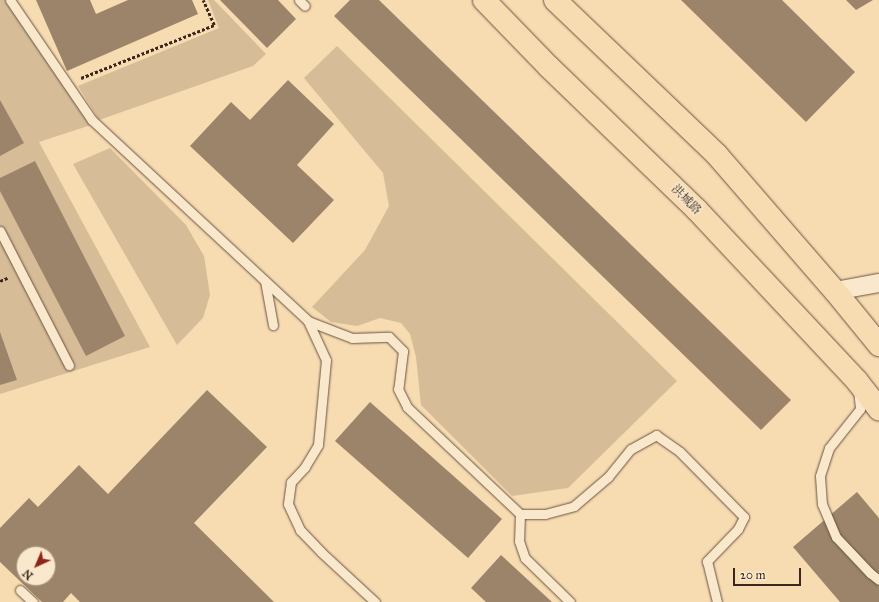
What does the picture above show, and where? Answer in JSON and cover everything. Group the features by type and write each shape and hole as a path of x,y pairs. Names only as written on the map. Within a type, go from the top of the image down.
{"highway":[{"name":"洪城路","path":"484,0 549,67 697,210 857,382 879,409"},
{"path":"555,0 717,155 835,291 879,345"}],"street":[{"path":"835,291 879,283"}],"lane":[{"path":"10,0 92,120 308,321 352,338 389,337 403,351 398,389 407,406 520,514 545,514 574,506 608,477 631,449 656,435 680,452 744,517 738,529 707,561 717,602"},
{"path":"0,230 69,365"},
{"path":"265,281 273,325"},
{"path":"308,321 326,360 318,444 305,467 291,482 288,504 300,530 321,552 375,602"},
{"path":"857,382 860,409 829,448 820,476 822,504 836,537 870,573 879,580"},
{"path":"520,514 519,541 525,558 570,602"},
{"path":"20,590 33,602"}],"path":[{"path":"68,83 214,25 203,0"}],"shaded area":[{"path":"0,0 6,0 91,125 39,142 150,347 0,394"},
{"path":"208,0 214,0 266,54 253,66 99,120 78,86 219,28"},
{"path":"337,46 677,381 568,488 512,496 421,405 416,357 410,334 401,323 380,318 357,326 331,322 312,307 365,250 389,206 383,173 304,78"},
{"path":"110,148 186,225 204,256 210,295 203,318 177,345 73,164"}],"building":[{"path":"36,0 90,0 96,14 128,0 192,0 198,14 67,71"},
{"path":"220,0 278,0 296,19 267,48"},
{"path":"350,0 379,0 791,400 761,430 334,16"},
{"path":"681,0 782,0 855,72 806,122"},
{"path":"846,0 873,0 856,10"},
{"path":"288,80 334,124 297,165 334,200 293,243 190,146 231,102 250,120"},
{"path":"0,100 24,143 0,156"},
{"path":"35,161 125,336 86,356 0,191 0,178"},
{"path":"0,332 17,380 0,385"},
{"path":"207,390 267,447 194,523 274,602 80,602 71,593 63,602 42,602 25,586 56,586 56,546 16,546 16,577 0,562 0,528 29,498 38,507 79,465 108,494"},
{"path":"370,402 502,519 468,558 335,441"},
{"path":"857,492 879,518 879,602 840,602 793,547"},
{"path":"501,555 552,602 486,602 471,588"}]}
